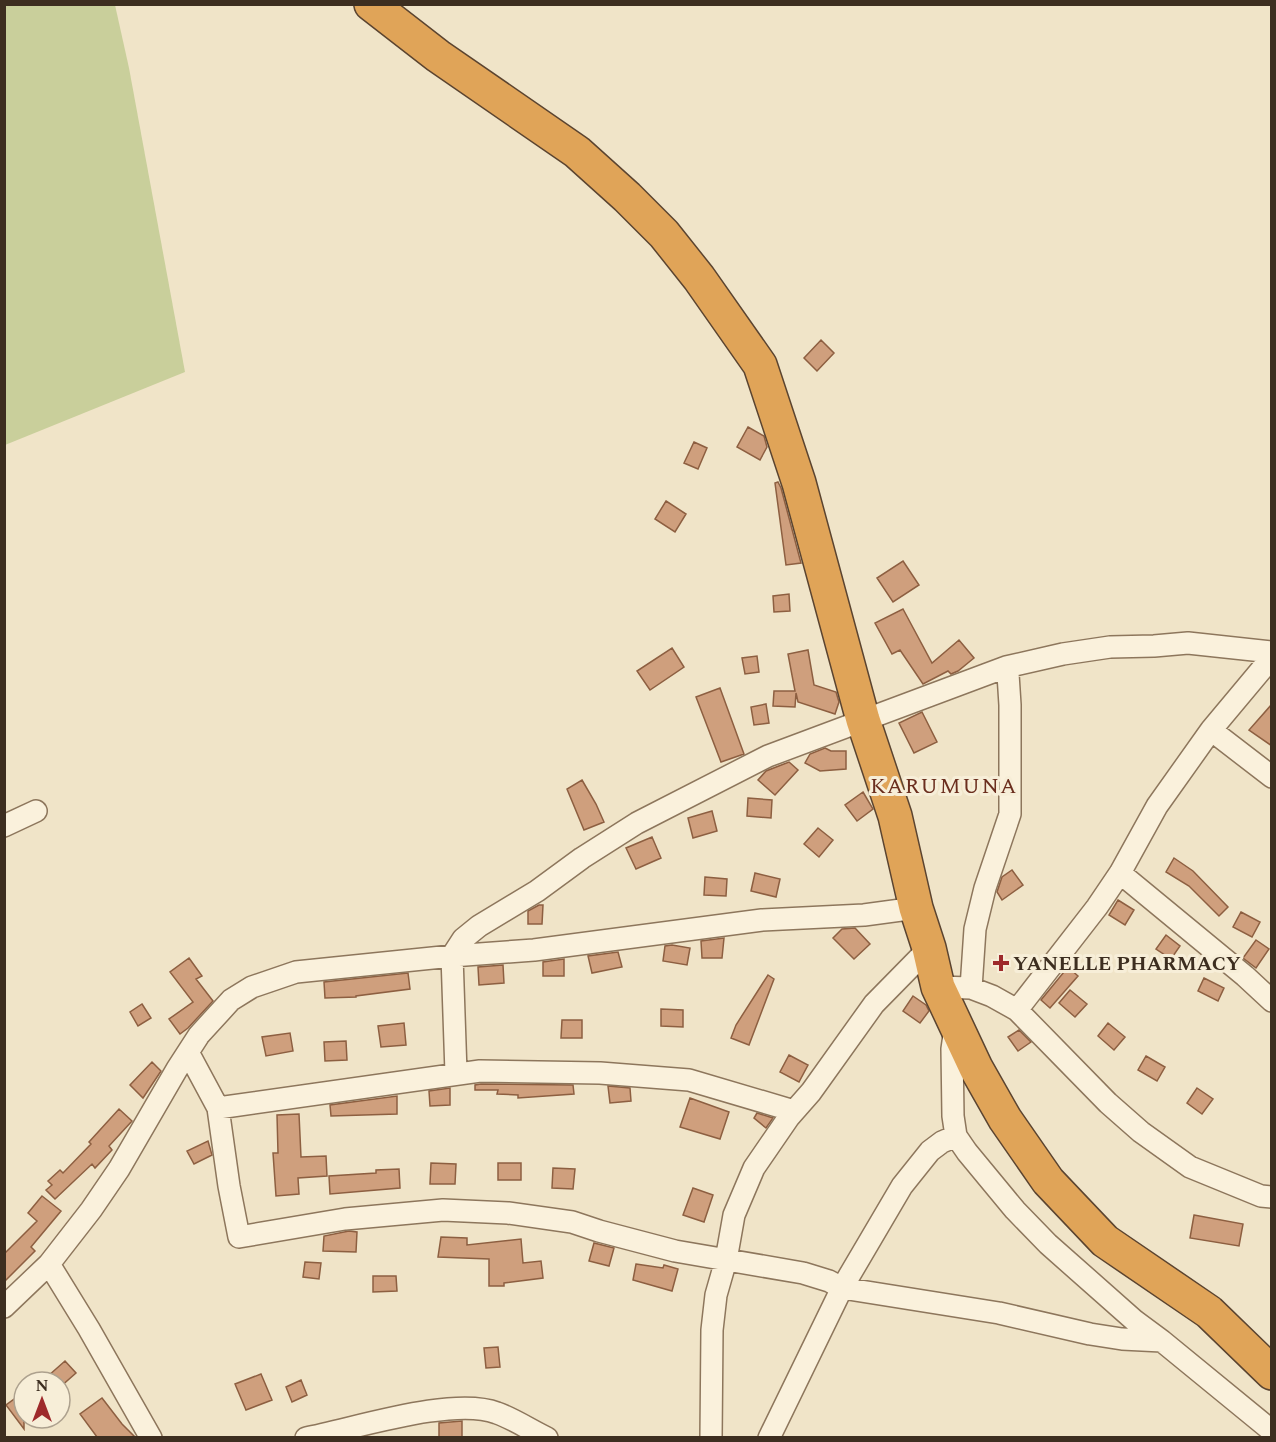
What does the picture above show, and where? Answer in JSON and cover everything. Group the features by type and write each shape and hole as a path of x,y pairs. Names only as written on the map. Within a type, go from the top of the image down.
{"highway":[{"path":"371,4 438,56 577,152 627,196 664,234 699,278 760,365 799,483 863,720 895,816 916,908 938,987 976,1068 1005,1119 1048,1181 1105,1241 1209,1312 1272,1373"}],"street":[{"path":"456,1073 452,956 470,932 537,891 582,858 637,824 768,756 1006,667 1063,654 1110,647 1188,643 1272,652"},
{"path":"1017,1010 1097,907 1120,873 1157,806 1211,730 1272,657"},
{"path":"971,988 975,929 985,888 1010,814 1010,705 1006,667"},
{"path":"1211,730 1272,777"},
{"path":"4,826 36,811"},
{"path":"1120,873 1272,1001"},
{"path":"4,1307 49,1264 91,1210 199,1035 231,1000 252,987 296,972 534,950 762,920 864,915 916,908"},
{"path":"711,1437 713,1320 716,1295 726,1260 734,1215 754,1168 874,1004 929,948"},
{"path":"938,987 971,988 992,996 1017,1010 1108,1103 1141,1132 1190,1167 1261,1196 1272,1197"},
{"path":"955,1024 952,1049 953,1116 956,1136 966,1152 1015,1210 1048,1244 1139,1325 1162,1341 1272,1431"},
{"path":"189,1053 218,1108 239,1237 345,1218 443,1210 508,1213 572,1222 675,1251 803,1272 842,1288 999,1313 1090,1334 1122,1339 1162,1341"},
{"path":"218,1108 480,1071 600,1073 689,1080 794,1112"},
{"path":"769,1437 842,1288 902,1186 930,1151 956,1136"},
{"path":"49,1264 151,1437"},
{"path":"306,1437 440,1410 465,1408 496,1412 547,1437"}],"green space":[{"path":"5,4 115,5 129,68 185,372 5,445"}],"building":[{"path":"821,340 834,353 817,371 804,358"},
{"path":"748,427 764,436 767,447 760,460 737,447"},
{"path":"694,442 707,448 698,469 684,463"},
{"path":"778,482 801,563 786,565 775,483"},
{"path":"666,501 686,514 675,532 655,519"},
{"path":"903,561 919,585 893,602 877,578"},
{"path":"789,594 790,611 774,612 773,596"},
{"path":"903,609 932,663 959,640 974,658 958,671 951,674 948,671 923,684 900,650 892,654 875,623"},
{"path":"672,648 684,667 650,690 637,671"},
{"path":"808,650 814,685 836,692 839,702 835,714 798,702 796,693 795,707 773,706 774,691 795,691 788,654"},
{"path":"757,656 759,672 745,674 742,658"},
{"path":"720,688 744,754 721,762 696,697"},
{"path":"766,704 769,723 754,725 751,707"},
{"path":"1272,704 1272,746 1249,730"},
{"path":"922,712 937,742 914,753 899,723"},
{"path":"825,748 831,751 846,751 846,769 820,771 805,763 810,754"},
{"path":"789,762 798,770 775,795 758,780 766,771"},
{"path":"582,780 604,822 584,830 567,789"},
{"path":"863,792 873,809 857,821 845,805"},
{"path":"748,798 772,800 771,818 747,816"},
{"path":"712,811 717,831 693,838 688,818"},
{"path":"818,828 833,840 819,857 804,844"},
{"path":"652,837 661,858 636,869 626,848"},
{"path":"1174,858 1193,871 1228,907 1219,916 1189,886 1166,872"},
{"path":"1012,870 1023,885 1002,900 997,892 1002,877"},
{"path":"755,873 780,879 776,897 751,891"},
{"path":"705,877 727,879 726,896 704,895"},
{"path":"1118,900 1134,910 1125,925 1109,915"},
{"path":"543,905 542,924 528,924 528,911"},
{"path":"1241,912 1260,922 1252,937 1233,927"},
{"path":"855,928 870,944 854,959 833,938 842,929"},
{"path":"1166,935 1180,946 1171,959 1156,949"},
{"path":"724,938 722,958 702,958 701,941"},
{"path":"1256,940 1269,949 1256,968 1243,958"},
{"path":"665,946 690,948 687,965 663,961"},
{"path":"618,952 622,967 592,973 588,956"},
{"path":"189,958 202,976 196,979 213,1001 180,1034 169,1019 193,1002 170,972"},
{"path":"564,959 564,976 543,976 543,962"},
{"path":"503,965 504,983 479,985 478,967"},
{"path":"1068,967 1078,976 1050,1008 1041,1000"},
{"path":"408,973 410,989 356,997 325,998 324,982"},
{"path":"768,975 774,979 749,1045 731,1038 736,1025"},
{"path":"1204,978 1224,988 1218,1001 1198,991"},
{"path":"1070,990 1087,1004 1075,1017 1059,1003"},
{"path":"913,996 926,1005 929,1011 920,1023 903,1011"},
{"path":"142,1004 151,1018 138,1026 130,1012"},
{"path":"661,1009 683,1010 683,1027 661,1026"},
{"path":"562,1020 582,1020 582,1038 561,1038"},
{"path":"404,1023 406,1045 381,1047 378,1026"},
{"path":"1108,1023 1125,1037 1114,1050 1098,1036"},
{"path":"1019,1030 1031,1042 1018,1051 1008,1037"},
{"path":"290,1033 293,1051 266,1056 262,1037"},
{"path":"346,1041 347,1060 325,1061 324,1042"},
{"path":"789,1055 808,1065 799,1082 780,1072"},
{"path":"1146,1056 1165,1067 1157,1081 1138,1070"},
{"path":"152,1062 161,1071 143,1098 130,1085"},
{"path":"475,1085 573,1085 574,1094 518,1098 518,1095 497,1094 498,1090 475,1090"},
{"path":"608,1086 630,1088 631,1101 610,1103"},
{"path":"450,1088 450,1105 430,1106 429,1091"},
{"path":"1197,1088 1213,1099 1202,1114 1187,1103"},
{"path":"397,1096 397,1114 331,1116 330,1105"},
{"path":"690,1098 729,1112 720,1139 680,1127"},
{"path":"119,1109 132,1121 109,1146 112,1150 95,1168 92,1164 55,1199 46,1190 52,1185 48,1181 60,1170 63,1173 91,1144 89,1142"},
{"path":"757,1113 773,1118 766,1128 754,1118"},
{"path":"299,1114 301,1157 326,1156 327,1176 298,1178 299,1194 276,1196 273,1153 278,1153 277,1115"},
{"path":"208,1141 212,1155 194,1164 187,1151"},
{"path":"431,1163 456,1164 455,1184 430,1184"},
{"path":"498,1163 521,1163 521,1180 498,1180"},
{"path":"553,1168 575,1169 573,1189 552,1188"},
{"path":"399,1169 400,1188 330,1194 329,1176"},
{"path":"693,1188 713,1195 704,1222 683,1215"},
{"path":"42,1196 61,1211 31,1247 35,1251 4,1282 4,1254 37,1221 28,1213"},
{"path":"1194,1215 1243,1224 1239,1246 1190,1238"},
{"path":"349,1231 357,1232 356,1252 323,1251 324,1236"},
{"path":"441,1237 467,1238 467,1245 521,1239 523,1263 541,1261 543,1278 504,1283 504,1286 489,1286 489,1259 438,1257"},
{"path":"594,1243 614,1248 609,1266 589,1261"},
{"path":"305,1262 321,1263 319,1279 303,1277"},
{"path":"636,1264 663,1268 664,1265 678,1269 672,1291 633,1280"},
{"path":"373,1276 396,1276 397,1291 373,1292"},
{"path":"498,1347 500,1367 486,1368 484,1348"},
{"path":"65,1361 76,1373 72,1376 72,1370 55,1370"},
{"path":"261,1374 272,1400 246,1410 235,1384"},
{"path":"301,1380 307,1395 292,1402 286,1387"},
{"path":"102,1398 135,1437 97,1437 80,1414"},
{"path":"12,1401 12,1413 6,1405"},
{"path":"462,1421 462,1437 439,1437 439,1423"}],"place":[{"name":"YANELLE PHARMACY","path":"1001,963"}],"district":[{"name":"KARUMUNA","path":"944,785"}]}
